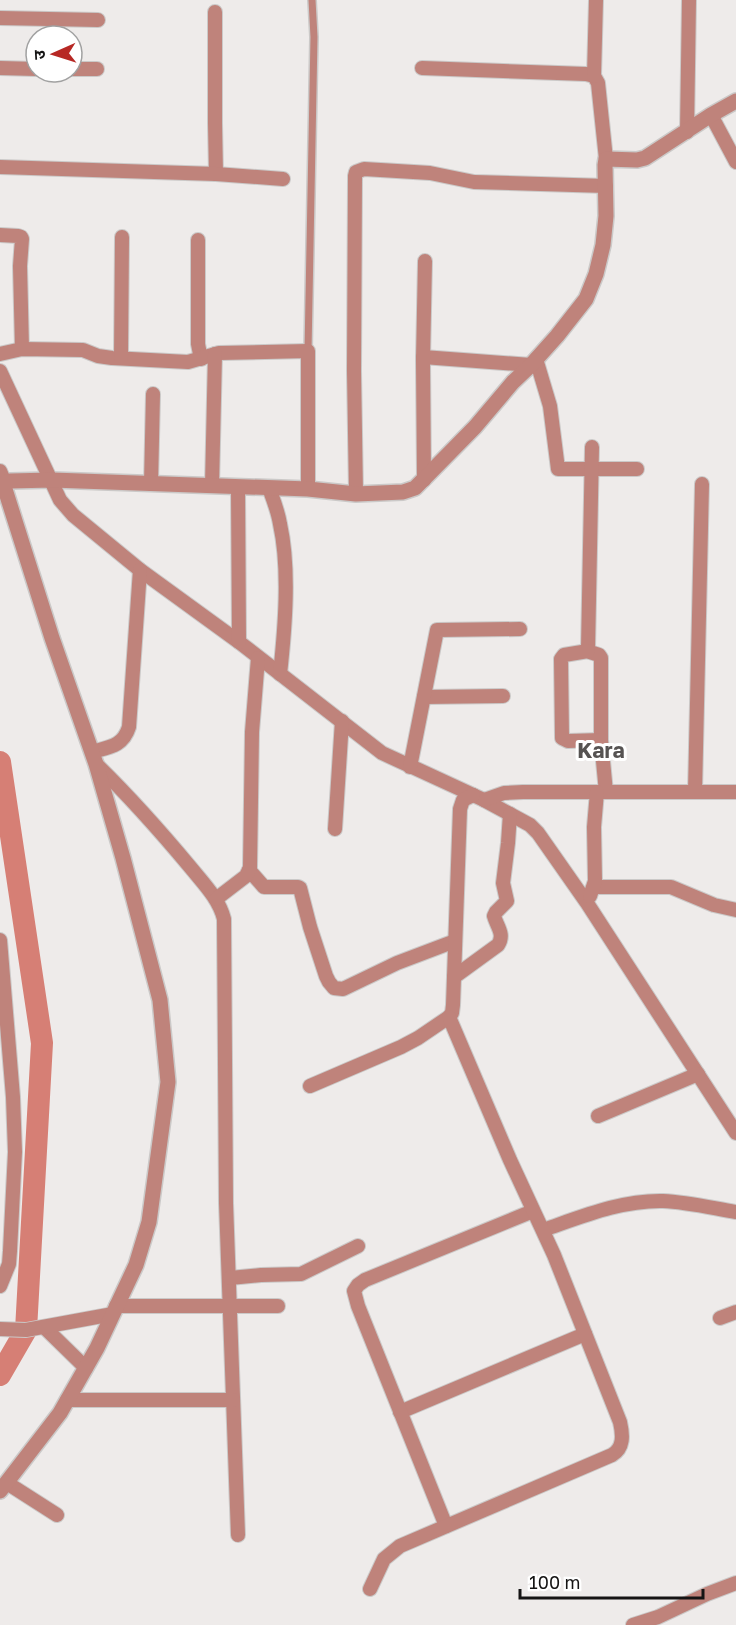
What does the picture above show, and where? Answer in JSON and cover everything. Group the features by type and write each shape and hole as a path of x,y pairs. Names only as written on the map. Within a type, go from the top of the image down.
{"street":[{"path":"2,477 10,481 52,480 308,489 356,494 403,492 415,488 475,427 583,304 589,294 603,245 606,216 606,159 598,83 594,76 596,0"},
{"path":"687,132 689,0"},
{"path":"215,12 216,174"},
{"path":"0,18 98,20"},
{"path":"0,68 24,69"},
{"path":"422,68 594,76"},
{"path":"84,69 97,69"},
{"path":"606,159 645,158 736,101"},
{"path":"711,115 736,162"},
{"path":"0,167 216,174 283,179"},
{"path":"356,494 354,370 356,172 364,169 423,172 474,182 606,186"},
{"path":"0,235 20,236 22,239 20,266 22,349"},
{"path":"121,358 122,237"},
{"path":"198,240 198,344 201,358"},
{"path":"424,480 425,261"},
{"path":"0,354 22,349 83,350 98,356 184,362 214,354 308,351 308,489"},
{"path":"212,486 214,354"},
{"path":"423,357 533,362"},
{"path":"533,362 550,406 558,469 637,469"},
{"path":"0,371 60,500 67,509 140,570 239,642 386,755 510,814 530,825 538,833 587,903 736,1133"},
{"path":"151,484 153,394"},
{"path":"588,651 592,447"},
{"path":"2,477 52,638 94,758 123,858 160,1000 168,1082 149,1222 136,1265 86,1368 60,1413 4,1487 57,1515"},
{"path":"695,792 702,484"},
{"path":"238,487 239,642"},
{"path":"269,488 281,527 284,565 285,628 280,674"},
{"path":"94,758 123,740 129,727 140,570"},
{"path":"410,766 437,630 520,629"},
{"path":"587,903 594,887 594,827 601,792 601,740 600,656 588,651 564,656 561,659 562,738 568,741 601,740"},
{"path":"216,899 246,876 249,870 252,732 258,658"},
{"path":"424,697 502,696"},
{"path":"335,829 342,722"},
{"path":"94,758 169,841 216,899 222,911 225,926 226,1203 238,1534"},
{"path":"310,1086 408,1043 449,1017 453,1009 460,809 463,800 508,792 736,792"},
{"path":"454,977 500,942 501,932 494,916 507,902 502,886 510,814"},
{"path":"249,870 264,887 300,888 326,976 331,986 336,989 455,941"},
{"path":"594,887 671,887 714,905 736,910"},
{"path":"0,940 13,1097 15,1152 9,1264 0,1286"},
{"path":"370,1589 384,1559 400,1546 612,1455 619,1449 622,1440 620,1422 554,1255 449,1017"},
{"path":"598,1116 698,1074"},
{"path":"543,1230 602,1209 639,1203 663,1201 736,1212"},
{"path":"446,1526 354,1291 365,1280 533,1210"},
{"path":"230,1278 301,1274 358,1246"},
{"path":"0,1329 26,1330 115,1310 278,1306"},
{"path":"720,1318 736,1312"},
{"path":"44,1327 86,1368"},
{"path":"400,1412 585,1334"},
{"path":"67,1400 233,1400"},
{"path":"633,1625 658,1617 736,1583"}],"lane":[{"path":"308,351 314,36 312,0"}],"waterway":[{"path":"0,762 42,1043 26,1330 0,1375"}],"district":[{"name":"Kara","path":"601,750"}]}
